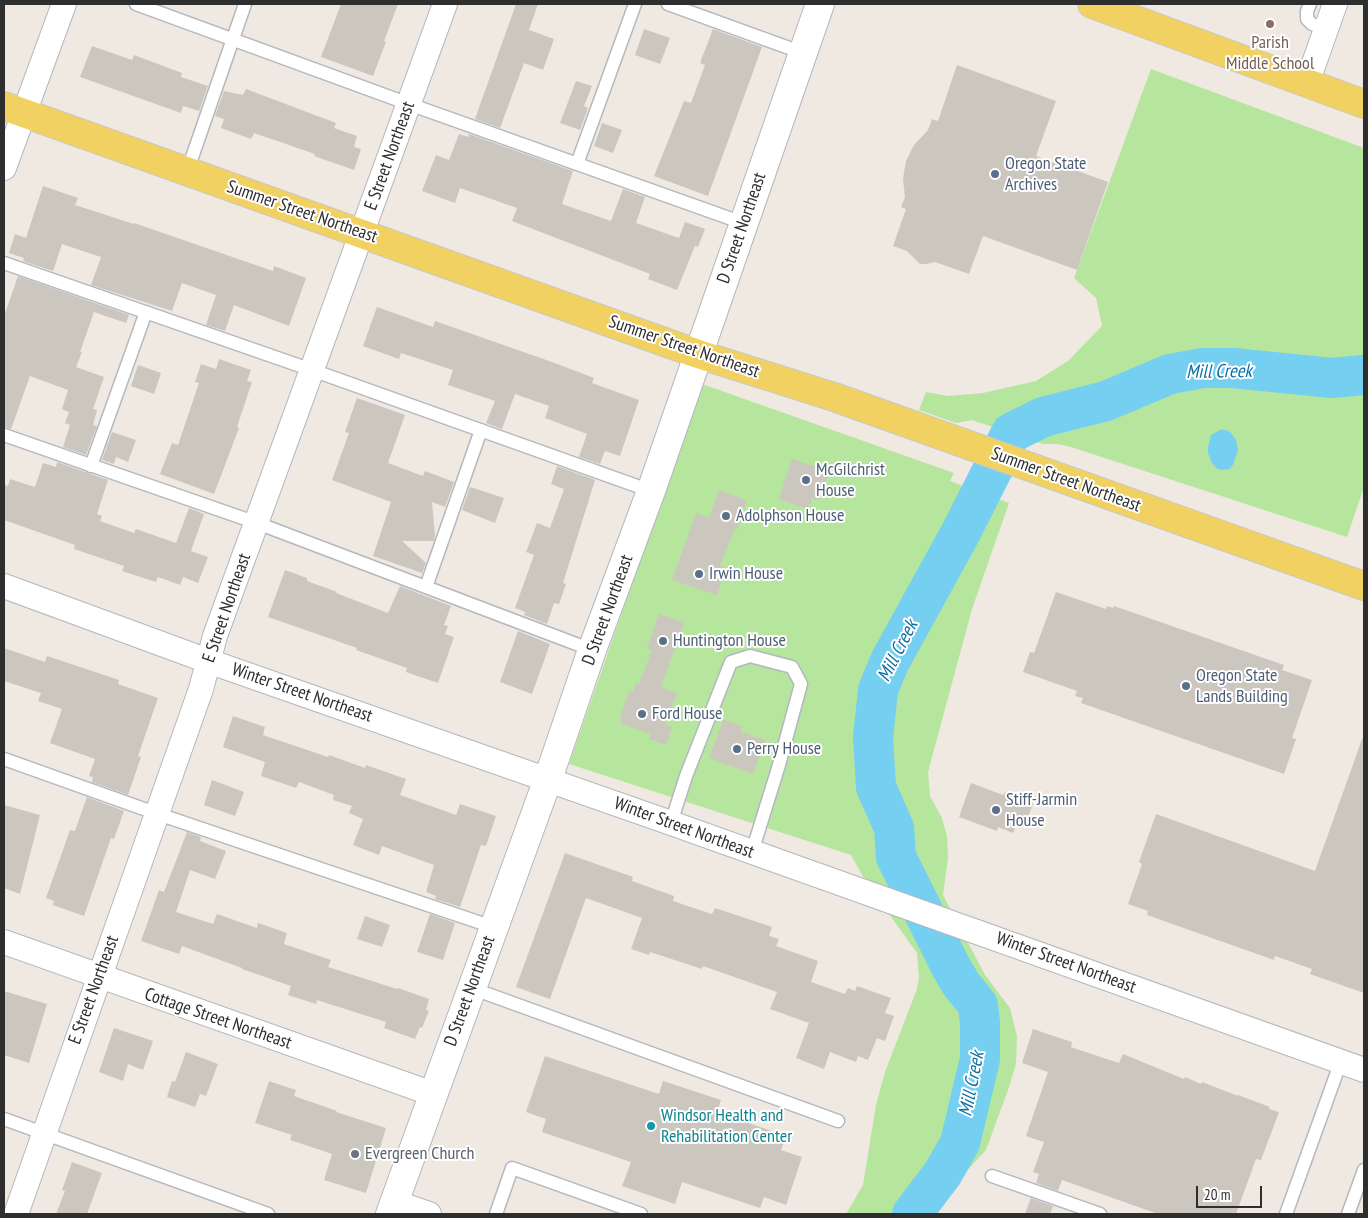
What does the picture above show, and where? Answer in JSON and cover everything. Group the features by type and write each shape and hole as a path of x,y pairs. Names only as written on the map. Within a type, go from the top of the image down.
{"main road":[{"path":"1092,4 1364,104"},
{"name":"Summer Street Northeast","path":"14,110 698,354 834,397 1364,586"}],"street":[{"path":"4,168 14,110 64,4"},
{"name":"E Street Northeast","path":"16,1214 98,977 158,814 201,689 215,636 445,4"},
{"name":"D Street Northeast","path":"392,1208 651,491 820,4"},
{"path":"1307,83 1335,4"},
{"name":"Winter Street Northeast","path":"4,586 208,661 548,779 1364,1070"},
{"name":"Cottage Street Northeast","path":"4,942 98,977 433,1094"},
{"path":"392,1208 429,1214"}],"lane":[{"path":"136,4 743,223"},
{"path":"187,172 245,4"},
{"path":"578,164 635,4"},
{"path":"668,4 803,52"},
{"path":"1310,4 1307,11 1307,19 1312,24 1326,29"},
{"path":"4,263 651,491"},
{"path":"91,466 146,312"},
{"path":"426,587 481,430"},
{"path":"4,435 257,523 592,650"},
{"path":"671,823 686,776 731,662 750,656 792,667 801,684 779,765 752,852"},
{"path":"4,759 158,814 493,927"},
{"path":"471,988 838,1120"},
{"path":"1286,1214 1341,1061"},
{"path":"4,1119 268,1214"},
{"path":"496,1214 512,1168 641,1214"},
{"path":"1348,1214 1364,1170"},
{"path":"992,1176 1100,1214"}],"green space":[{"path":"1151,69 1364,148 1364,487 1347,537 1071,447 1058,444 1043,444 972,420 956,423 919,410 926,392 948,396 983,393 1036,381 1068,361 1102,326 1096,298 1074,278"},
{"path":"702,384 954,473 950,481 1009,503 972,609 928,772 930,796 942,818 947,836 948,858 943,895 985,975 1010,1008 1017,1036 1016,1064 986,1150 927,1214 846,1214 863,1185 876,1105 885,1072 917,989 919,977 917,953 866,882 851,855 569,764"}],"water":[{"path":"1222,429 1230,432 1236,440 1238,450 1233,465 1229,469 1221,470 1217,469 1212,463 1208,447 1211,435"}],"building":[{"path":"341,4 398,4 373,76 321,57"},
{"path":"516,4 538,4 529,30 554,39 543,70 524,63 500,128 475,119"},
{"path":"644,29 670,38 660,64 635,55"},
{"path":"713,29 762,47 708,196 654,176 684,101 691,103 705,65 700,63"},
{"path":"92,46 132,60 134,55 182,73 181,77 208,86 199,111 183,106 181,113 80,77"},
{"name":"Oregon State Archives","path":"957,65 1056,101 1036,156 1108,182 1077,270 983,236 969,274 935,262 920,264 907,251 893,246 906,209 901,207 905,197 903,179 906,161 914,145 928,130 932,119 938,121"},
{"path":"576,81 592,86 584,106 588,108 580,130 560,123"},
{"path":"246,89 336,123 334,128 357,136 354,147 361,149 354,170 254,133 251,139 221,128 224,119 215,116 224,91 243,95"},
{"path":"602,123 622,130 613,153 594,146"},
{"path":"459,134 468,137 469,134 573,171 562,204 611,221 623,189 645,197 636,223 679,238 685,222 705,229 698,247 695,246 677,290 648,279 650,274 512,221 517,208 460,188 455,203 422,191 436,155 449,160"},
{"path":"43,186 78,198 75,205 134,223 273,271 274,266 306,278 289,326 234,305 225,331 206,325 216,295 182,283 172,311 91,285 101,257 62,244 53,271 23,261 24,258 9,253 15,234 26,238"},
{"path":"18,276 129,315 126,323 94,312 80,352 82,352 76,367 104,377 93,409 97,410 93,425 97,426 86,455 63,447 70,425 65,423 69,412 62,409 68,390 30,376 11,429 4,427 4,316"},
{"path":"377,307 433,327 435,321 552,362 594,378 592,383 639,400 620,456 605,451 600,464 579,457 587,434 545,418 549,406 515,394 502,429 486,423 495,401 448,385 453,370 401,353 399,359 363,346"},
{"path":"219,359 251,370 247,381 252,382 237,427 239,428 214,494 160,474 172,443 178,445 199,383 195,382 201,364 216,369"},
{"path":"138,365 161,373 154,394 131,386"},
{"path":"357,398 405,415 388,463 423,476 425,471 454,482 445,507 432,502 434,541 402,541 426,563 422,573 373,556 391,502 332,480 349,433 345,432"},
{"path":"112,432 136,440 128,462 116,457 114,464 102,460"},
{"name":"McGilchrist House","path":"792,459 830,471 819,501 812,498 808,509 779,499"},
{"path":"57,462 108,480 97,514 102,516 100,521 134,533 136,529 176,543 189,508 204,514 191,551 208,557 198,583 183,577 180,585 158,577 156,582 122,571 124,566 74,549 75,545 4,520 4,485 8,486 10,479 35,487 43,463 56,467"},
{"path":"557,466 595,480 563,583 566,584 559,604 554,603 547,624 524,615 525,612 515,608 534,555 526,552 537,523 550,528 564,489 551,484"},
{"path":"470,487 504,498 495,523 462,510"},
{"path":"719,490 747,500 737,530 734,529 720,566 726,568 717,595 672,580 696,513 709,518"},
{"path":"285,570 307,578 307,581 388,613 400,586 451,606 444,625 448,626 445,634 454,637 438,683 406,672 407,668 356,650 357,648 268,617"},
{"name":"Oregon State Lands Building","path":"1056,592 1106,609 1107,606 1113,608 1114,606 1284,665 1282,670 1312,680 1292,738 1296,739 1284,774 1081,703 1083,698 1075,696 1077,691 1023,672 1030,652 1034,653"},
{"path":"659,614 684,622 661,687 677,693 665,725 672,727 666,745 649,739 651,734 620,723 622,718 620,717 629,691 633,692 636,683 639,684 652,650 647,648"},
{"path":"518,631 550,644 532,694 500,682"},
{"path":"4,648 45,662 47,656 119,680 118,684 158,698 138,756 141,757 128,795 92,782 93,777 89,776 95,759 50,743 62,709 38,701 41,693 4,681"},
{"path":"233,716 265,727 263,735 328,757 329,755 365,768 366,765 406,779 400,795 456,815 460,804 496,816 486,846 481,845 460,907 435,899 436,896 426,892 434,865 382,846 379,855 353,845 363,819 349,813 352,806 333,800 334,795 299,782 296,788 261,776 265,762 223,747"},
{"name":"Perry House","path":"723,720 742,726 740,731 765,740 753,774 709,758"},
{"path":"1362,739 1364,739 1364,993 1310,974 1312,969 1275,956 1274,960 1147,915 1148,911 1128,904 1142,864 1139,862 1156,814 1315,871"},
{"path":"212,780 244,792 235,816 204,805"},
{"name":"Stiff-Jarmin House","path":"971,783 1003,795 1005,792 1033,803 1026,824 1018,821 1013,833 998,827 997,831 959,817"},
{"path":"87,797 124,811 114,839 111,838 84,916 53,905 54,901 46,898 70,830 75,831"},
{"path":"4,805 40,815 20,894 4,888"},
{"path":"187,832 201,837 200,841 226,851 215,879 190,870 176,912 213,924 217,914 257,928 258,923 287,933 284,944 331,960 328,967 429,999 426,1010 429,1011 415,1039 384,1028 386,1022 317,1000 316,1004 288,995 291,986 182,946 179,954 141,941 159,890 164,892"},
{"path":"565,853 633,877 632,881 674,896 673,901 712,914 715,908 772,927 769,936 779,939 776,946 818,961 811,982 845,994 848,988 855,991 857,986 891,998 885,1013 894,1016 885,1041 877,1038 868,1060 858,1056 856,1062 830,1052 824,1069 796,1058 809,1023 770,1009 777,992 703,966 702,969 650,952 649,955 631,949 642,918 586,898 550,999 516,987"},
{"path":"430,914 455,923 443,960 417,952"},
{"path":"365,916 390,925 382,947 357,939"},
{"path":"4,991 47,1004 29,1063 4,1055"},
{"path":"114,1028 153,1041 143,1070 128,1064 123,1081 99,1072"},
{"path":"1033,1029 1072,1042 1071,1047 1119,1063 1123,1054 1184,1079 1185,1077 1201,1084 1202,1082 1279,1112 1261,1160 1256,1159 1236,1214 1158,1214 1062,1180 1058,1191 1036,1183 1039,1174 1033,1172 1044,1142 1026,1136 1048,1072 1022,1063"},
{"path":"186,1052 218,1064 206,1096 200,1094 195,1107 167,1097 172,1081 175,1082"},
{"name":"Windsor Health and Rehabilitation Center","path":"545,1056 659,1094 663,1081 721,1100 717,1112 786,1136 781,1150 802,1157 786,1205 764,1197 760,1208 682,1182 675,1204 622,1186 631,1162 542,1132 546,1119 526,1112"},
{"path":"269,1081 296,1090 294,1096 386,1128 366,1193 324,1180 332,1154 290,1140 292,1135 255,1123"},
{"path":"72,1162 102,1173 87,1214 56,1214 65,1191 62,1190"},
{"path":"1031,1198 1053,1206 1050,1214 1025,1214"}],"waterway":[{"name":"Mill Creek","path":"912,1214 943,1173 960,1143 980,1059 980,1023 978,1005 961,984 951,967 896,857 894,828 876,787 873,738 878,690 890,661 961,532 1011,433 1043,417 1106,401 1170,374 1203,368 1233,368 1332,378 1364,375"}],"place":[{"name":"Parish Middle School","path":"1270,24"},
{"name":"Oregon State Archives","path":"995,174"},
{"name":"McGilchrist House","path":"806,480"},
{"name":"Adolphson House","path":"726,516"},
{"name":"Irwin House","path":"699,574"},
{"name":"Huntington House","path":"663,641"},
{"name":"Oregon State Lands Building","path":"1186,686"},
{"name":"Ford House","path":"642,714"},
{"name":"Perry House","path":"737,749"},
{"name":"Stiff-Jarmin House","path":"996,810"},
{"name":"Windsor Health and Rehabilitation Center","path":"651,1126"},
{"name":"Evergreen Church","path":"355,1154"}]}
